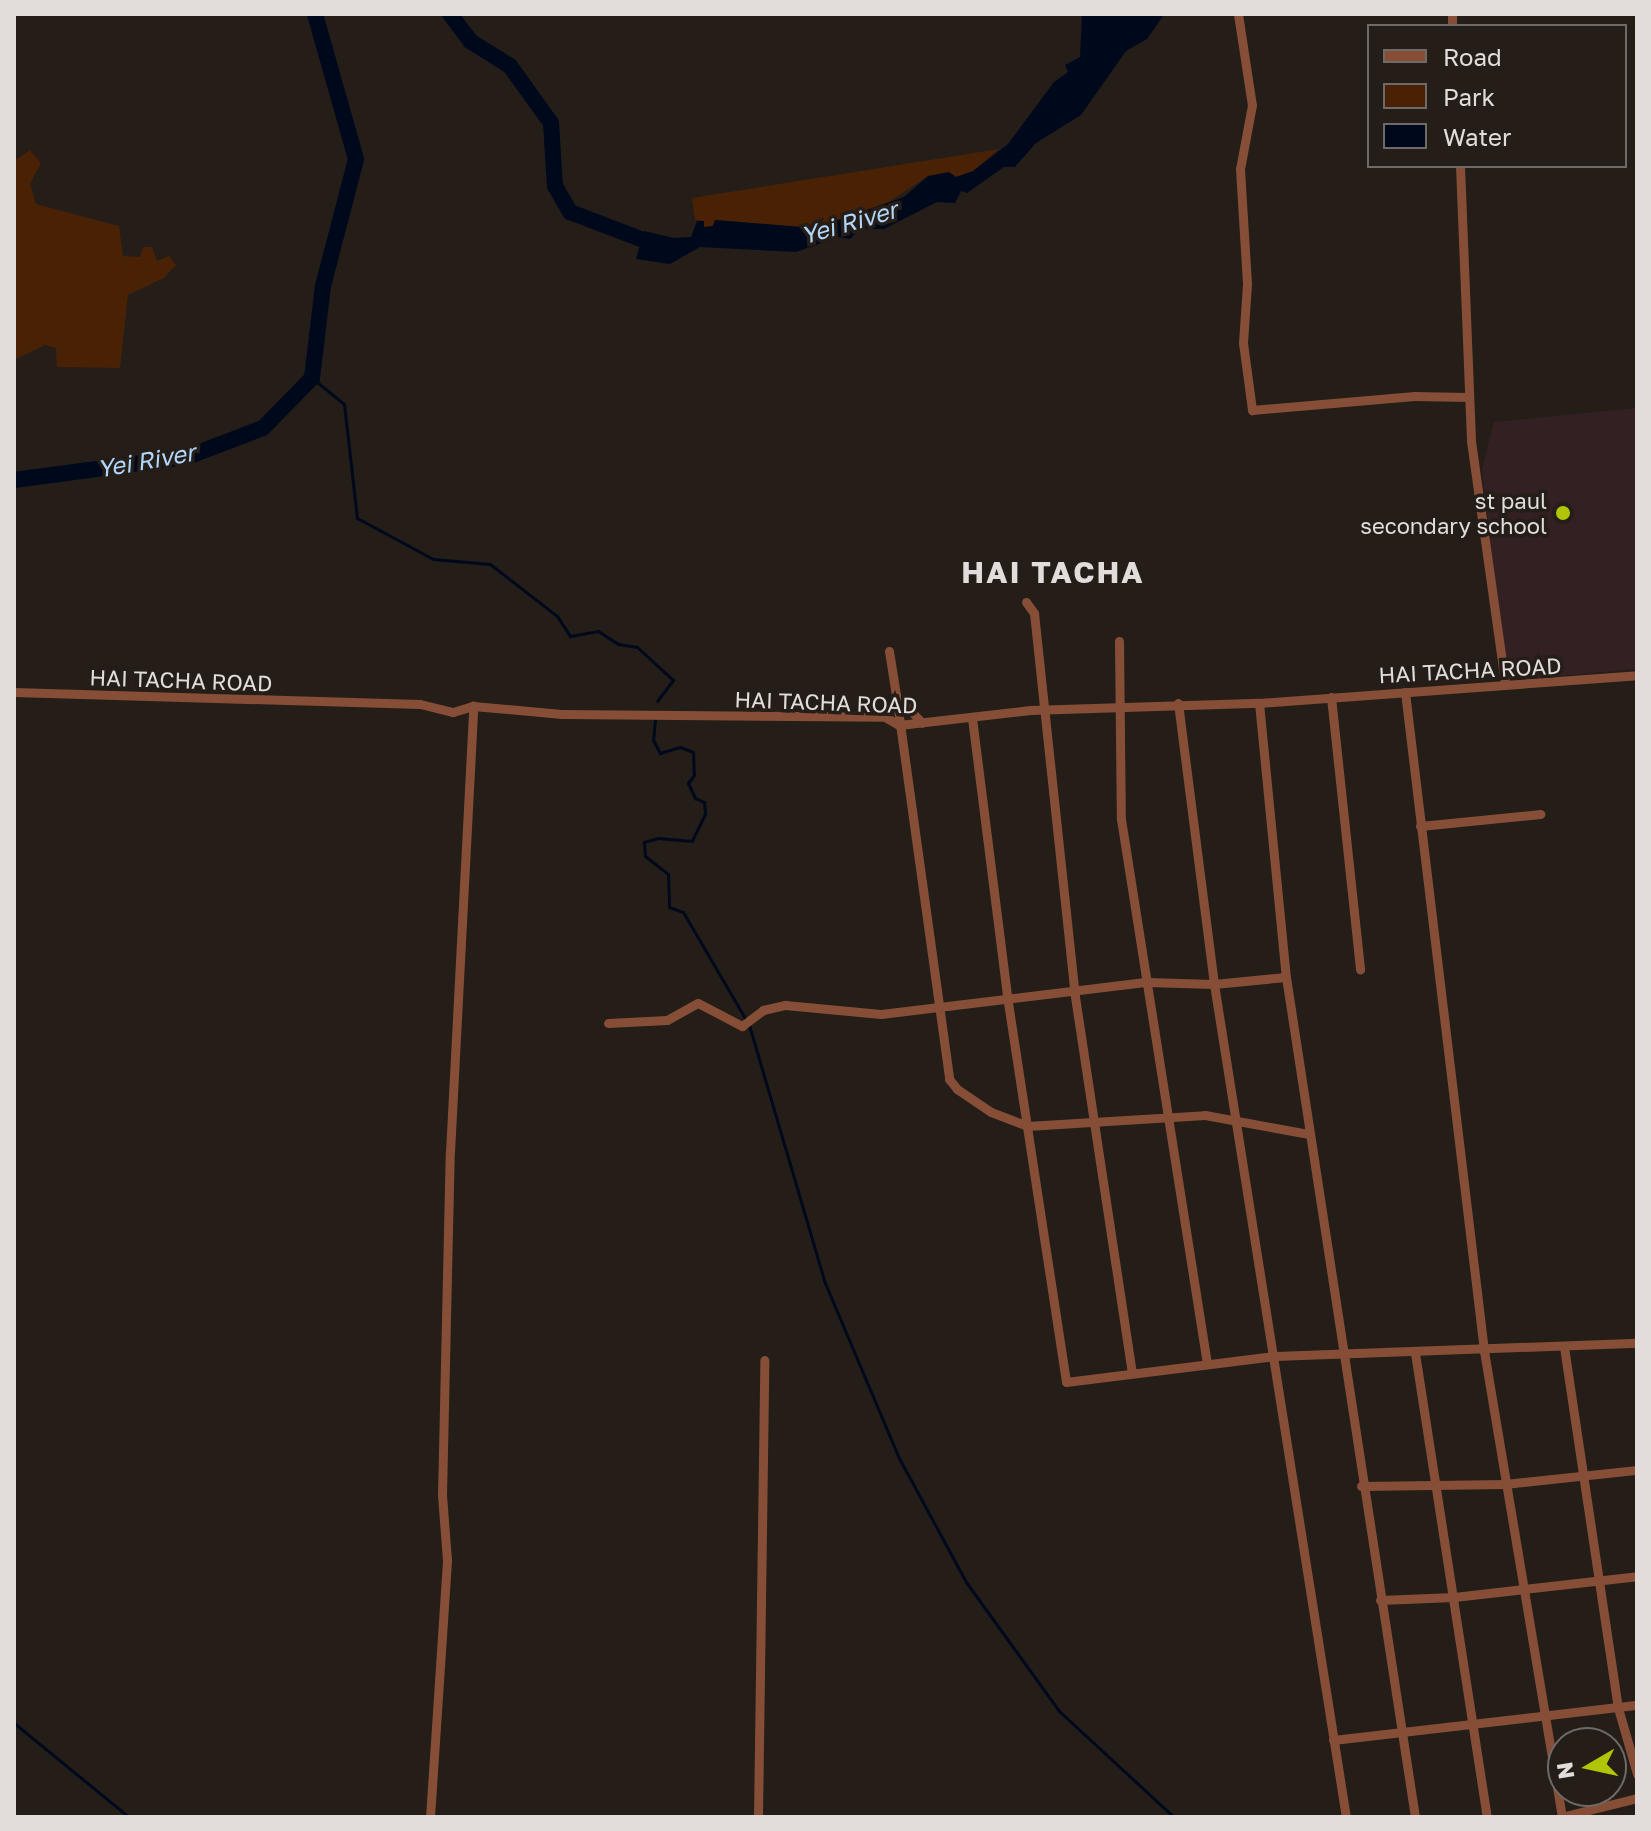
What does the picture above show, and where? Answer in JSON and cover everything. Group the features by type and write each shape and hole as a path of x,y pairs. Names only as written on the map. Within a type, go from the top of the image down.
{"street":[{"path":"1238,14 1252,105 1240,169 1247,271 1243,343 1252,410 1414,396 1469,397"},
{"path":"1460,168 1469,397 1505,684"},
{"path":"1026,602 1034,613 1041,711 1074,990 1132,1372"},
{"path":"1119,641 1121,819 1207,1364"},
{"path":"889,651 915,810 949,1079 972,1102 1027,1126 1168,1118 1237,1119 1309,1134"},
{"name":"HAI TACHA ROAD","path":"14,692 420,704 453,712 473,706 562,714 885,717 899,725 1120,705 1259,703 1637,675"},
{"path":"1405,692 1484,1351 1562,1817 1637,1798"},
{"path":"896,695 922,723"},
{"path":"1331,697 1360,969"},
{"path":"1178,703 1214,984 1346,1817"},
{"path":"1259,703 1286,977 1361,1486 1415,1817"},
{"path":"430,1817 447,1560 442,1495 450,1152 473,706"},
{"path":"972,718 1007,996 1066,1382 1275,1356 1484,1351 1637,1343"},
{"path":"1420,826 1540,814"},
{"path":"608,1023 667,1020 698,1003 742,1026 763,1010 785,1005 867,1014 1147,982 1214,984 1286,977"},
{"path":"1564,1347 1618,1708 1637,1774"},
{"path":"1415,1353 1487,1817"},
{"path":"758,1817 764,1360"},
{"path":"1361,1486 1505,1484 1637,1470"},
{"path":"1380,1600 1454,1597 1637,1576"},
{"path":"1333,1740 1637,1705"}],"shaded area":[{"name":"st paul secondary school","path":"1637,408 1637,669 1505,681 1482,469 1494,422"}],"green space":[{"path":"999,149 973,171 956,177 928,176 880,208 832,222 801,227 715,220 713,226 704,227 704,221 695,220 692,198"},
{"path":"30,150 41,163 30,184 36,204 119,226 123,256 140,257 143,247 152,247 157,261 169,256 176,265 164,278 128,295 120,368 57,367 56,348 45,345 14,360 14,161"}],"water":[{"path":"1082,14 1163,16 1147,39 1126,51 1081,115 1036,143 1015,167 1004,167 967,193 961,191 955,203 937,202 884,229 860,229 850,239 838,237 796,252 700,247 670,264 636,259 644,231 674,238 691,237 697,221 704,221 704,227 713,226 715,220 801,227 832,222 904,197 928,176 949,172 956,177 973,171 1008,144 1054,82 1068,72 1065,65 1080,57"}],"waterway":[{"name":"Yei River","path":"14,480 187,457 263,428 312,378 323,286 356,159 315,14"},
{"name":"Yei River","path":"450,14 470,41 510,66 551,123 555,186 570,212 659,246"},
{"path":"312,378 344,404 357,518 433,559 490,564 557,616 570,636 598,631 618,644 637,647 673,680 657,701"},
{"path":"655,719 653,740 660,753 680,747 693,752 694,775 688,783 695,798 704,802 705,814 692,841 658,838 644,842 645,856 668,874 669,907 683,912 745,1018"},
{"path":"749,1025 825,1283 899,1458 966,1582 1059,1711 1174,1817"},
{"path":"14,1723 129,1817"}],"place":[{"name":"st paul secondary school","path":"1563,513"}],"district":[{"name":"HAI TACHA","path":"1053,572"}]}
